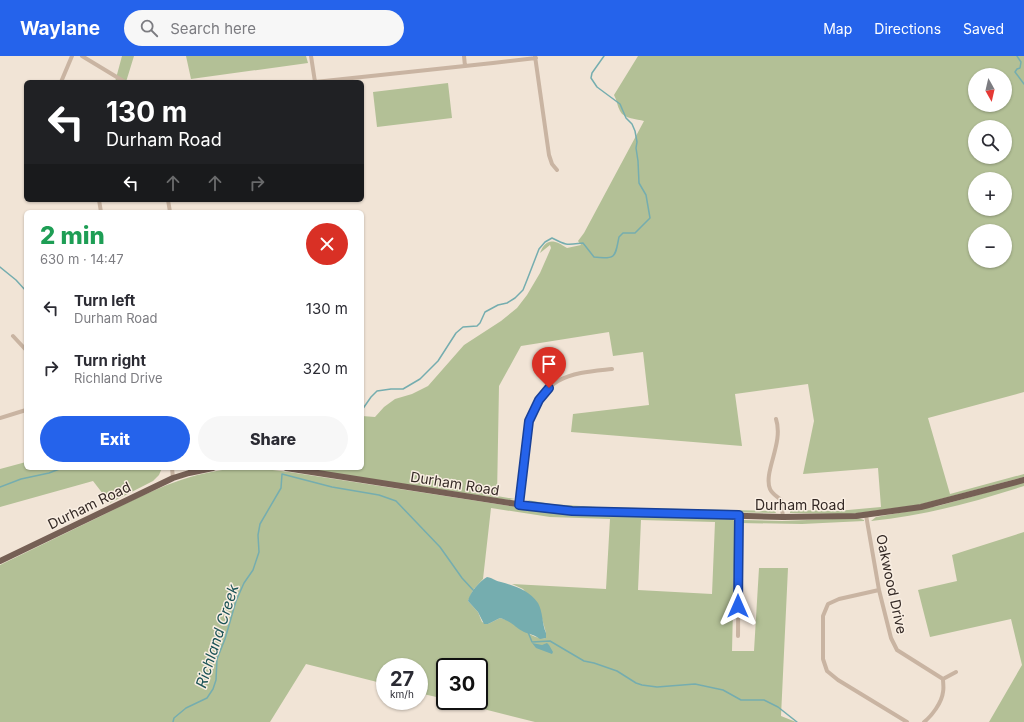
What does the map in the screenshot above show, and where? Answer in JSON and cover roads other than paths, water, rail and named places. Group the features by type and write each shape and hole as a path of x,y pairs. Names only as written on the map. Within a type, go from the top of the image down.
{"main road":[{"name":"Durham Road","path":"0,562 173,478 203,470"},
{"name":"Durham Road","path":"299,470 519,505 572,511 784,517 866,515 927,506 1024,480"}],"street":[{"path":"62,80 72,56"},
{"path":"82,56 122,80"},
{"path":"311,56 315,80"},
{"path":"464,56 465,66"},
{"path":"334,80 536,57 549,155 556,170"},
{"path":"13,336 24,348"},
{"path":"519,505 529,421 539,400 549,388 558,381 570,376 612,369"},
{"path":"0,418 24,411"},
{"path":"776,418 779,431 769,484 772,492 781,500 784,517"},
{"path":"172,470 173,478"},
{"path":"738,636 739,515"},
{"name":"Oakwood Drive","path":"866,515 879,590 891,638 897,650 943,679"},
{"path":"879,590 839,599 828,604 823,616 822,659 827,671 838,680 907,722"},
{"path":"924,722 942,697 944,688 943,679 956,672"}],"water":[{"path":"487,577 521,589 538,603 541,610 546,638 540,639 524,632 508,621 500,618 488,624 484,624 478,612 468,601 475,588"},
{"path":"532,643 542,645 547,643 553,652 552,654 536,648"}],"waterway":[{"name":"Richland Creek","path":"364,407 377,391 403,389 420,379 438,361 456,333 463,327 477,326 485,312 515,298 523,290 539,249 545,242 552,238 567,244 583,243 594,257 607,258 614,255 617,249 619,237 623,233 635,233 650,218 646,195 639,183 635,131 632,124 626,118 620,104 597,87 591,78 592,73 604,56"},
{"path":"1017,56 1021,62 1020,68 1015,72 1024,84"},
{"path":"0,267 24,289"},
{"path":"0,487 21,479 57,470"},
{"name":"Richland Creek","path":"173,722 174,718 186,708 207,698 213,689 216,680 217,659 225,639 236,601 244,583 253,570 259,552 258,535 260,524 281,488 282,474 332,487 379,495 396,501 440,547 462,578 474,591"},
{"path":"528,632 532,642 550,641 584,661 617,671 636,683 657,687 695,684 723,690 741,700 764,700 778,707 797,722"}]}
